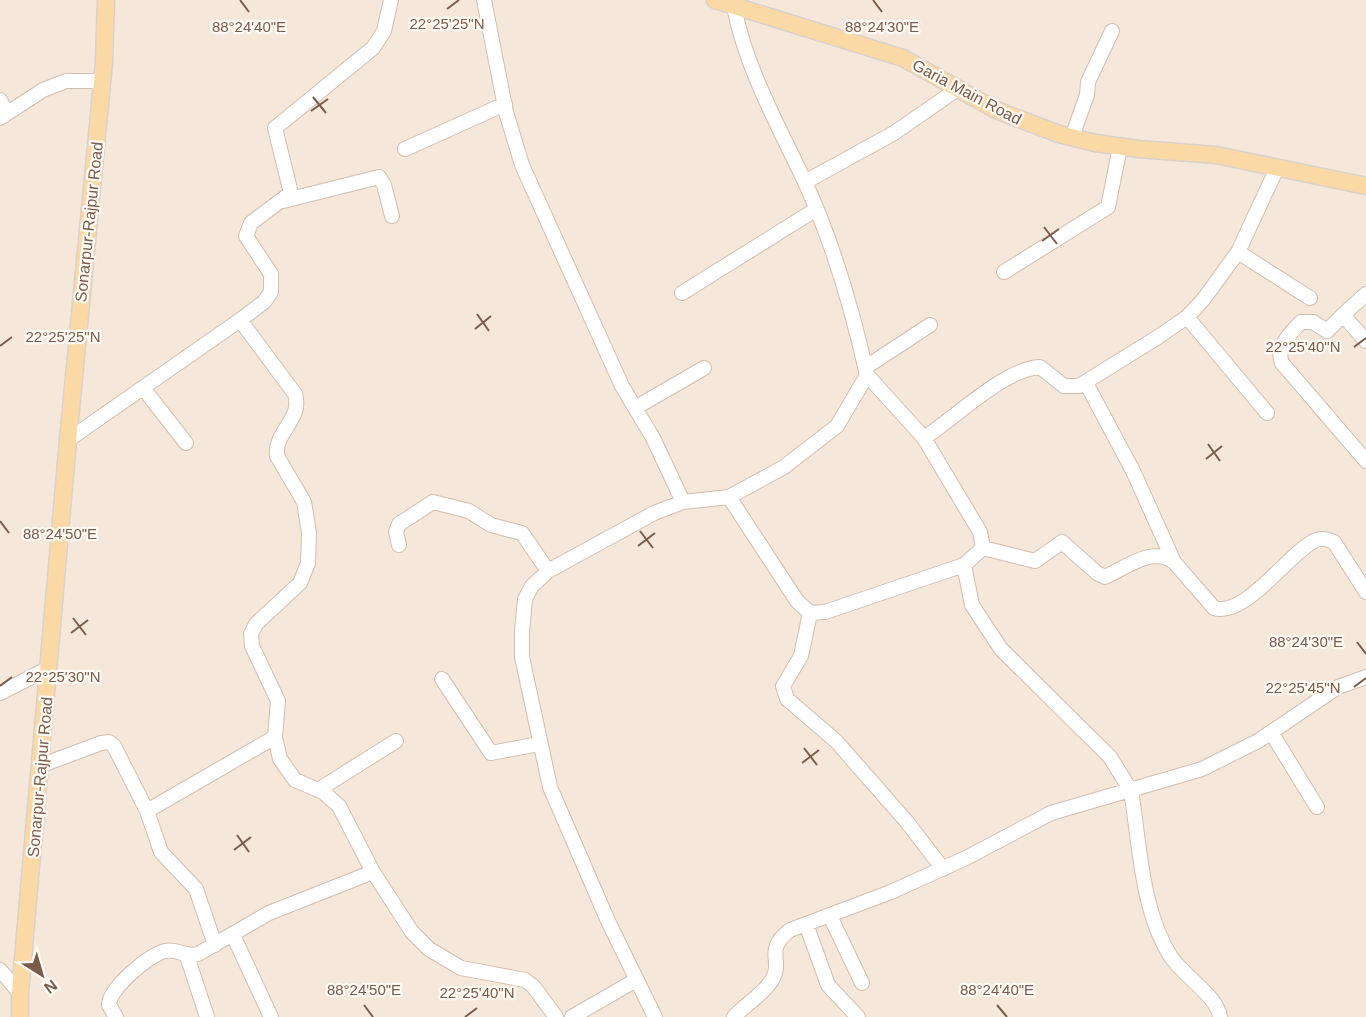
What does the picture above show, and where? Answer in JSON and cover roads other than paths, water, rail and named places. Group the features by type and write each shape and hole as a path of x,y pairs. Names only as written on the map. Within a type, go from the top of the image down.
{"main road":[{"name":"Sonarpur-Rajpur Road","path":"20,1017 20,993 42,765 48,668 102,81 106,0"},
{"name":"Garia Main Road","path":"715,0 736,3 903,58 1025,123 1072,137 1120,147 1197,152 1366,186"}],"street":[{"path":"68,440 240,320 271,292 271,274 246,236 247,229 260,216 288,197 291,189 275,128 373,48 384,31 391,0"},
{"path":"484,0 513,140 522,165 622,386 653,438 683,502"},
{"path":"736,3 746,55 805,182 851,303 867,371 924,438 980,532 983,548"},
{"path":"1072,137 1087,95 1088,82 1112,31"},
{"path":"0,100 4,116 43,90 66,81 102,81"},
{"path":"805,182 894,133 959,88"},
{"path":"405,149 505,104"},
{"path":"1004,272 1108,207 1120,147"},
{"path":"924,438 985,393 1033,368 1040,368 1064,386 1072,388 1086,383 1187,317 1220,279 1238,252 1277,168"},
{"path":"283,201 379,177 392,216"},
{"path":"682,293 815,210"},
{"path":"1238,252 1310,298"},
{"path":"1366,294 1327,331 1313,322 1301,322 1281,346 1279,356 1282,363 1366,461"},
{"path":"1343,315 1366,342"},
{"path":"1187,317 1267,413"},
{"path":"240,320 295,394 298,403 296,414 279,439 276,448 278,456 304,502 309,533 309,563 300,583 256,624 251,634 252,646 278,701 276,748 287,772 295,780 332,797 339,806 373,872 412,932 429,949 461,968 525,980 533,986 556,1017"},
{"path":"655,1017 608,921 550,787 522,657 525,599 532,586 548,571 654,513 683,502 729,497 784,467 824,439 837,426 867,371 930,325"},
{"path":"635,408 704,368"},
{"path":"1086,383 1133,471 1174,562 1214,608 1227,609 1269,582 1311,543 1328,539 1346,557 1366,592"},
{"path":"143,388 186,443"},
{"path":"729,497 797,601 810,613 825,612 964,565 983,548"},
{"path":"399,545 396,532 399,524 429,504 438,502 469,511 491,525 522,533 548,571"},
{"path":"983,548 1035,561 1062,542 1097,573 1105,577 1149,556 1159,554 1174,562"},
{"path":"964,565 972,605 1001,649 1110,757 1131,791 1150,907 1163,942 1183,971 1218,1008 1220,1017"},
{"path":"810,613 801,656 783,686 787,699 836,741 907,822 943,869"},
{"path":"0,693 48,668"},
{"path":"734,1017 771,982 775,973 774,949 780,937 790,930 874,900 943,869 1051,813 1202,769 1271,732 1338,687 1366,677"},
{"path":"442,679 490,753 539,744"},
{"path":"1271,732 1317,807"},
{"path":"147,811 275,737"},
{"path":"318,790 396,741"},
{"path":"42,765 109,742 120,753 147,811 161,852 196,889 214,945"},
{"path":"116,1017 109,1005 109,998 113,990 161,952 173,950 187,956 198,954 294,902 373,872"},
{"path":"830,916 862,983"},
{"path":"806,924 828,985 858,1017"},
{"path":"233,935 271,1017"},
{"path":"187,956 207,1017"},
{"path":"0,970 20,993"},
{"path":"572,1017 636,980"}]}
